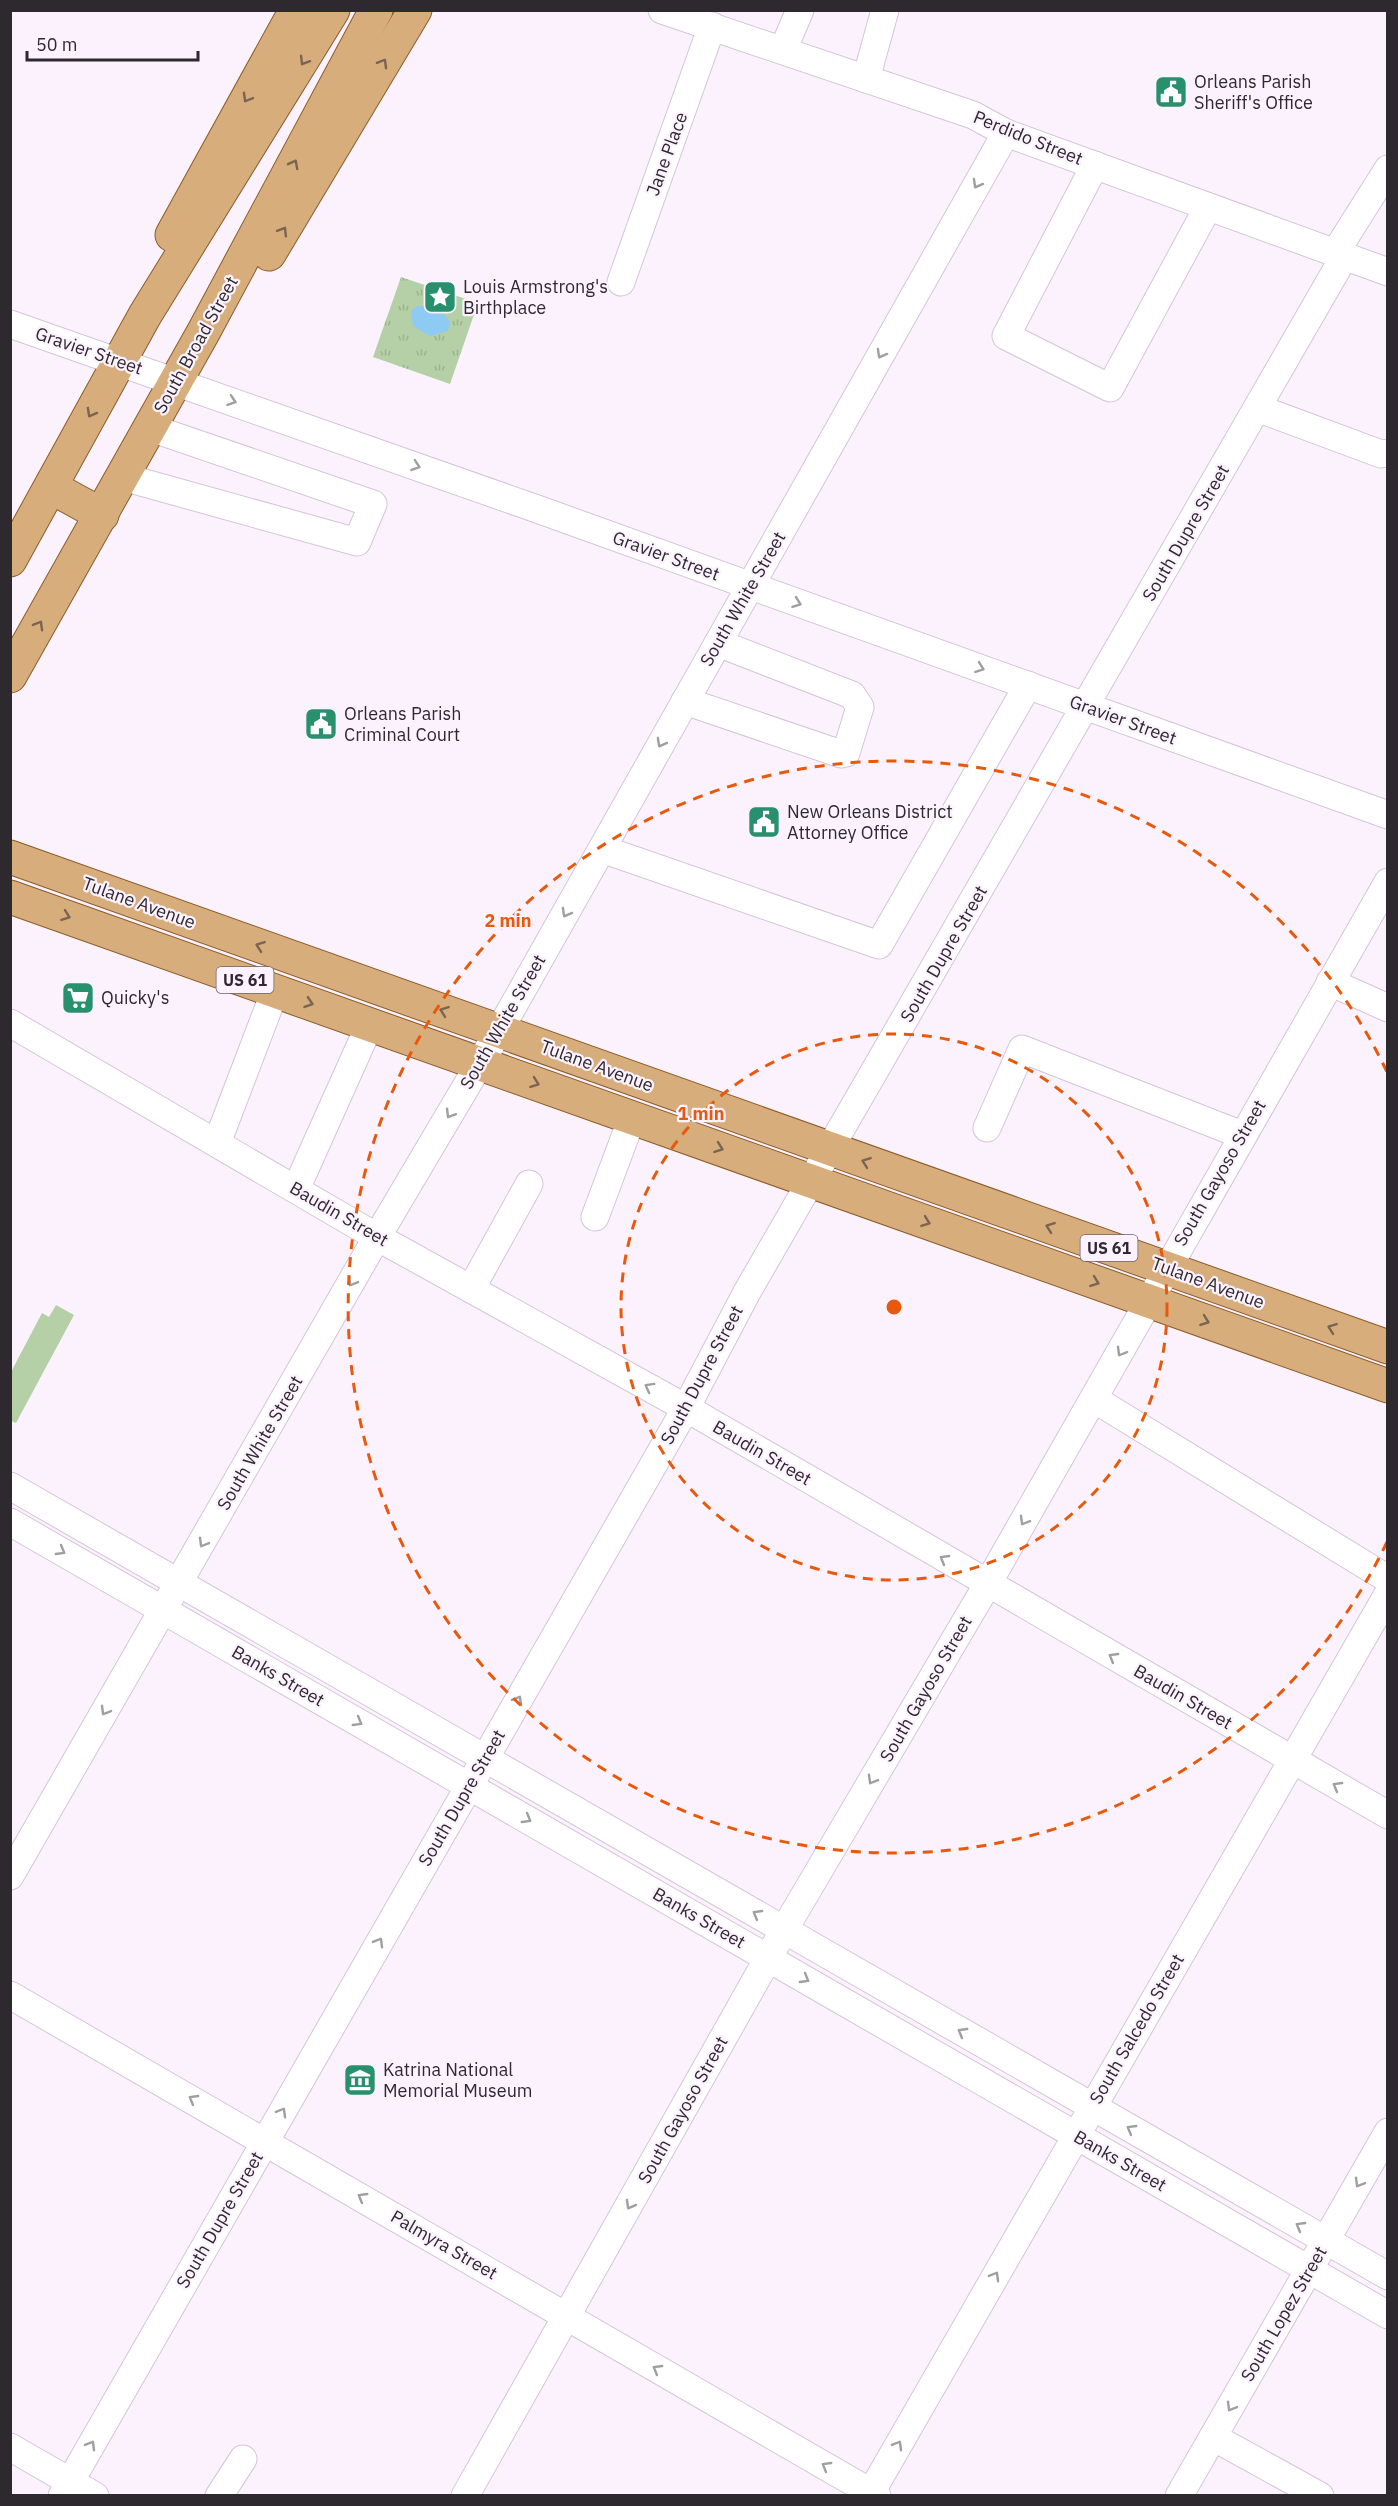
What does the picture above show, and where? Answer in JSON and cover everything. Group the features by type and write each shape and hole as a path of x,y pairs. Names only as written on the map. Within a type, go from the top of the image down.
{"main road":[{"path":"120,362 176,227 296,10"},
{"path":"10,560 145,315 333,10"},
{"name":"South Broad Street","path":"10,676 177,382 376,10"},
{"path":"177,382 267,257 415,10"},
{"path":"51,487 102,515"},
{"name":"Tulane Avenue","path":"10,857 1388,1347"},
{"name":"Tulane Avenue","path":"10,897 1388,1386"}],"street":[{"path":"783,50 800,10"},
{"path":"866,79 882,22 901,10"},
{"name":"Perdido Street","path":"665,11 973,115 1006,133 1388,272"},
{"name":"Jane Place","path":"621,282 712,26"},
{"name":"South White Street","path":"10,1876 377,1237 499,1031 1006,133"},
{"path":"1095,165 1006,336 1110,388 1208,207"},
{"name":"South Dupre Street","path":"66,2489 686,1408 747,1292 1257,408 1388,169"},
{"name":"Gravier Street","path":"14,332 120,362 1388,814"},
{"path":"1257,408 1381,454 1388,453"},
{"path":"123,477 357,542 374,504 151,428"},
{"path":"685,700 841,754 846,753 860,707 852,695 718,643"},
{"path":"602,849 879,945 1028,685"},
{"name":"South Gayoso Street","path":"465,2496 784,1930 987,1585 1150,1302 1165,1268 1388,882"},
{"path":"1330,982 1388,1008"},
{"path":"217,1143 275,991"},
{"name":"Baudin Street","path":"10,1023 377,1237 686,1408 987,1585 1388,1815"},
{"path":"296,1189 370,1024"},
{"path":"987,1128 1022,1049 1242,1135"},
{"path":"595,1217 632,1118"},
{"path":"471,1289 529,1184"},
{"path":"1094,1399 1388,1579"},
{"name":"Banks Street","path":"10,1485 1388,2276"},
{"name":"Banks Street","path":"10,1522 1388,2315"},
{"name":"South Salcedo Street","path":"872,2494 1388,1594"},
{"name":"Palmyra Street","path":"10,1995 266,2140 872,2494"},
{"name":"South Lopez Street","path":"1179,2496 1388,2132"},
{"path":"1213,2437 1320,2496"},
{"path":"10,2447 66,2489 94,2496"},
{"path":"219,2496 243,2459"}],"green space":[{"path":"401,277 478,303 450,384 373,357"},
{"path":"56,1305 74,1315 16,1423 11,1421 11,1372 42,1313 49,1317"}],"water":[{"path":"417,306 440,311 450,322 448,331 430,336 413,326 411,311"}],"place":[{"name":"Orleans Parish Sheriff's Office","path":"1171,92"},
{"name":"Louis Armstrong's Birthplace","path":"440,297"},
{"name":"Orleans Parish Criminal Court","path":"321,724"},
{"name":"New Orleans District Attorney Office","path":"764,822"},
{"name":"Quicky's","path":"78,998"},
{"name":"Katrina National Memorial Museum","path":"360,2080"}]}
